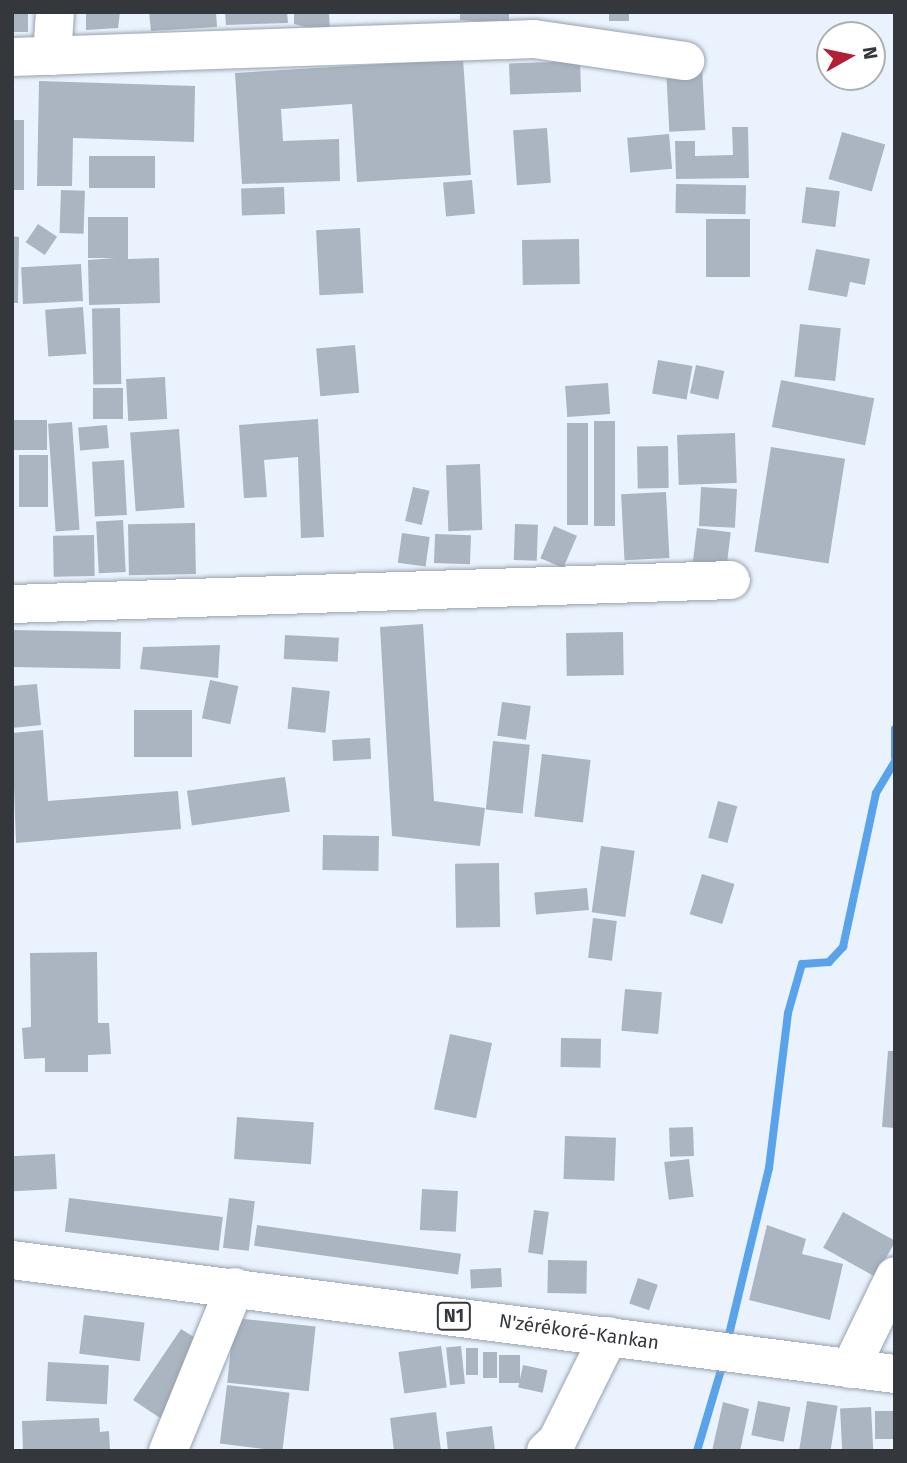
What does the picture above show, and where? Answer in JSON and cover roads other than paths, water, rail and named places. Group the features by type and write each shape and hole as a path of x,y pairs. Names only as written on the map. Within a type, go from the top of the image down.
{"main road":[{"path":"52,56 55,12"},
{"path":"12,57 534,39 685,61"},
{"path":"12,604 731,580"},
{"name":"N'zérékoré-Kankan","path":"12,1259 895,1374"},
{"path":"850,1369 895,1276"},
{"path":"168,1451 235,1287"},
{"path":"546,1451 610,1336"}],"waterway":[{"path":"895,729 895,757"},
{"path":"727,1343 769,1168 788,1013 802,964 829,962 843,947 876,793 895,761"},
{"path":"697,1451 723,1363"}]}
